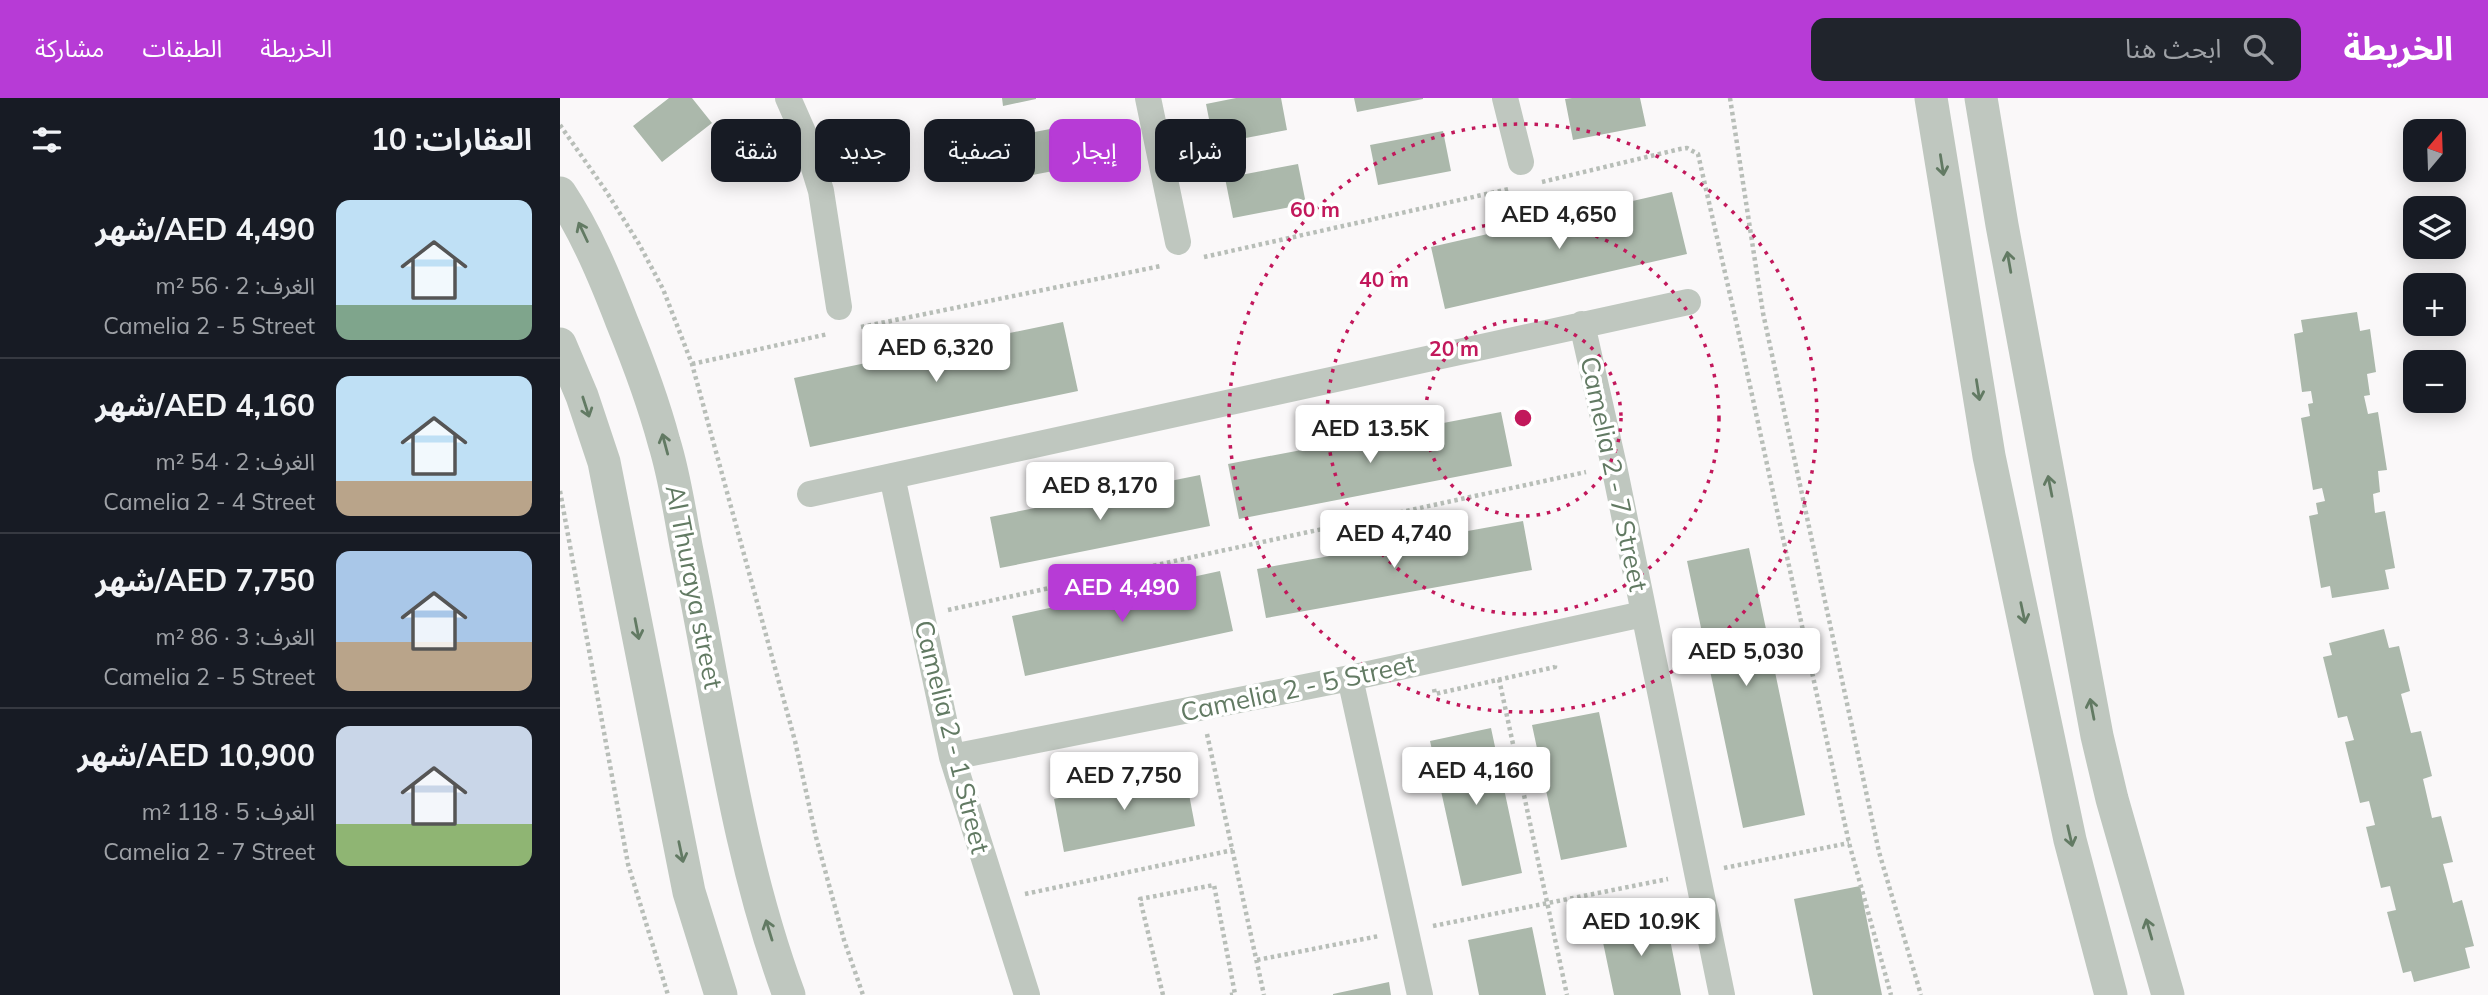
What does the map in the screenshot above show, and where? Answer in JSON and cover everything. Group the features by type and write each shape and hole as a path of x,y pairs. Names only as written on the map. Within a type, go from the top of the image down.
{"street":[{"path":"788,98 803,132 821,191 843,323"},
{"path":"1148,98 1182,255"},
{"path":"1505,98 1521,162"},
{"path":"1931,98 1989,456 2070,840 2111,995"},
{"path":"1981,98 2097,736 2112,799 2168,995"},
{"name":"Al Thuraya street","path":"560,193 573,212 613,299 646,380 665,445 728,763 754,878 789,995"},
{"path":"810,494 1688,302"},
{"name":"Camelia 2 - 7 Street","path":"1582,324 1614,466 1722,995"},
{"path":"560,344 582,397 604,463 689,892 721,995"},
{"name":"Camelia 2 - 1 Street","path":"892,476 952,757 1027,995"},
{"name":"Camelia 2 - 5 Street","path":"952,757 1202,709 1643,614"},
{"path":"1350,678 1420,995"}],"path":[{"path":"1730,98 1766,325 1879,852 1921,995"},
{"path":"560,125 606,191 645,256 663,289 692,364 795,741 816,837 863,995"},
{"path":"1537,183 1687,148 1698,154 1849,843 1891,995"},
{"path":"692,364 843,323 1510,189"},
{"path":"921,616 1614,466"},
{"path":"560,491 628,864 668,995"},
{"path":"1499,680 1567,995"},
{"path":"1202,709 1264,995"},
{"path":"1257,960 1849,843"},
{"path":"996,900 1233,850"},
{"path":"1163,995 1140,899 1214,886 1235,994 1230,995"}],"building":[{"path":"669,98 692,98 711,122 662,162 633,126"},
{"path":"1002,98 1036,98 1036,99 1003,106"},
{"path":"1236,98 1281,98 1287,130 1246,138 1246,119 1209,119 1206,104"},
{"path":"1354,98 1423,98 1423,99 1357,112"},
{"path":"1640,98 1646,126 1573,140 1565,99"},
{"path":"1049,129 1049,172 1035,175 1035,132"},
{"path":"1443,131 1451,171 1378,185 1370,145"},
{"path":"1298,164 1306,204 1233,218 1226,182 1246,182 1246,174"},
{"path":"1672,192 1687,254 1445,309 1431,247"},
{"path":"2357,312 2360,331 2370,329 2376,372 2367,374 2370,395 2364,396 2368,414 2378,412 2387,470 2378,471 2380,492 2373,494 2375,513 2385,511 2395,568 2385,570 2389,589 2332,598 2330,586 2321,588 2309,516 2318,514 2316,503 2325,501 2322,488 2313,490 2301,418 2310,416 2308,404 2313,403 2311,391 2302,392 2294,334 2303,332 2301,320"},
{"path":"1063,322 1078,391 810,447 794,378"},
{"path":"1501,412 1512,466 1239,519 1228,464"},
{"path":"1200,475 1210,526 1000,568 990,517"},
{"path":"1523,521 1532,570 1266,618 1257,569"},
{"path":"1749,548 1805,815 1743,828 1687,561"},
{"path":"1220,571 1233,631 1025,676 1012,616"},
{"path":"2384,629 2389,648 2399,646 2410,691 2401,694 2411,733 2421,731 2432,776 2423,779 2432,818 2441,816 2453,862 2443,864 2453,903 2462,900 2474,946 2465,948 2470,968 2414,982 2411,971 2403,973 2387,912 2396,910 2390,886 2381,888 2366,827 2375,825 2369,801 2360,803 2345,742 2354,740 2347,716 2338,718 2323,657 2332,655 2329,643"},
{"path":"1599,712 1627,847 1561,860 1532,725"},
{"path":"1491,728 1522,873 1462,886 1430,741"},
{"path":"1185,773 1195,826 1064,852 1054,799"},
{"path":"1860,886 1882,995 1813,995 1794,899"},
{"path":"1665,914 1681,995 1614,995 1600,928"},
{"path":"1532,927 1546,995 1479,995 1468,940"},
{"path":"1389,982 1391,995 1333,995 1333,994"}]}
